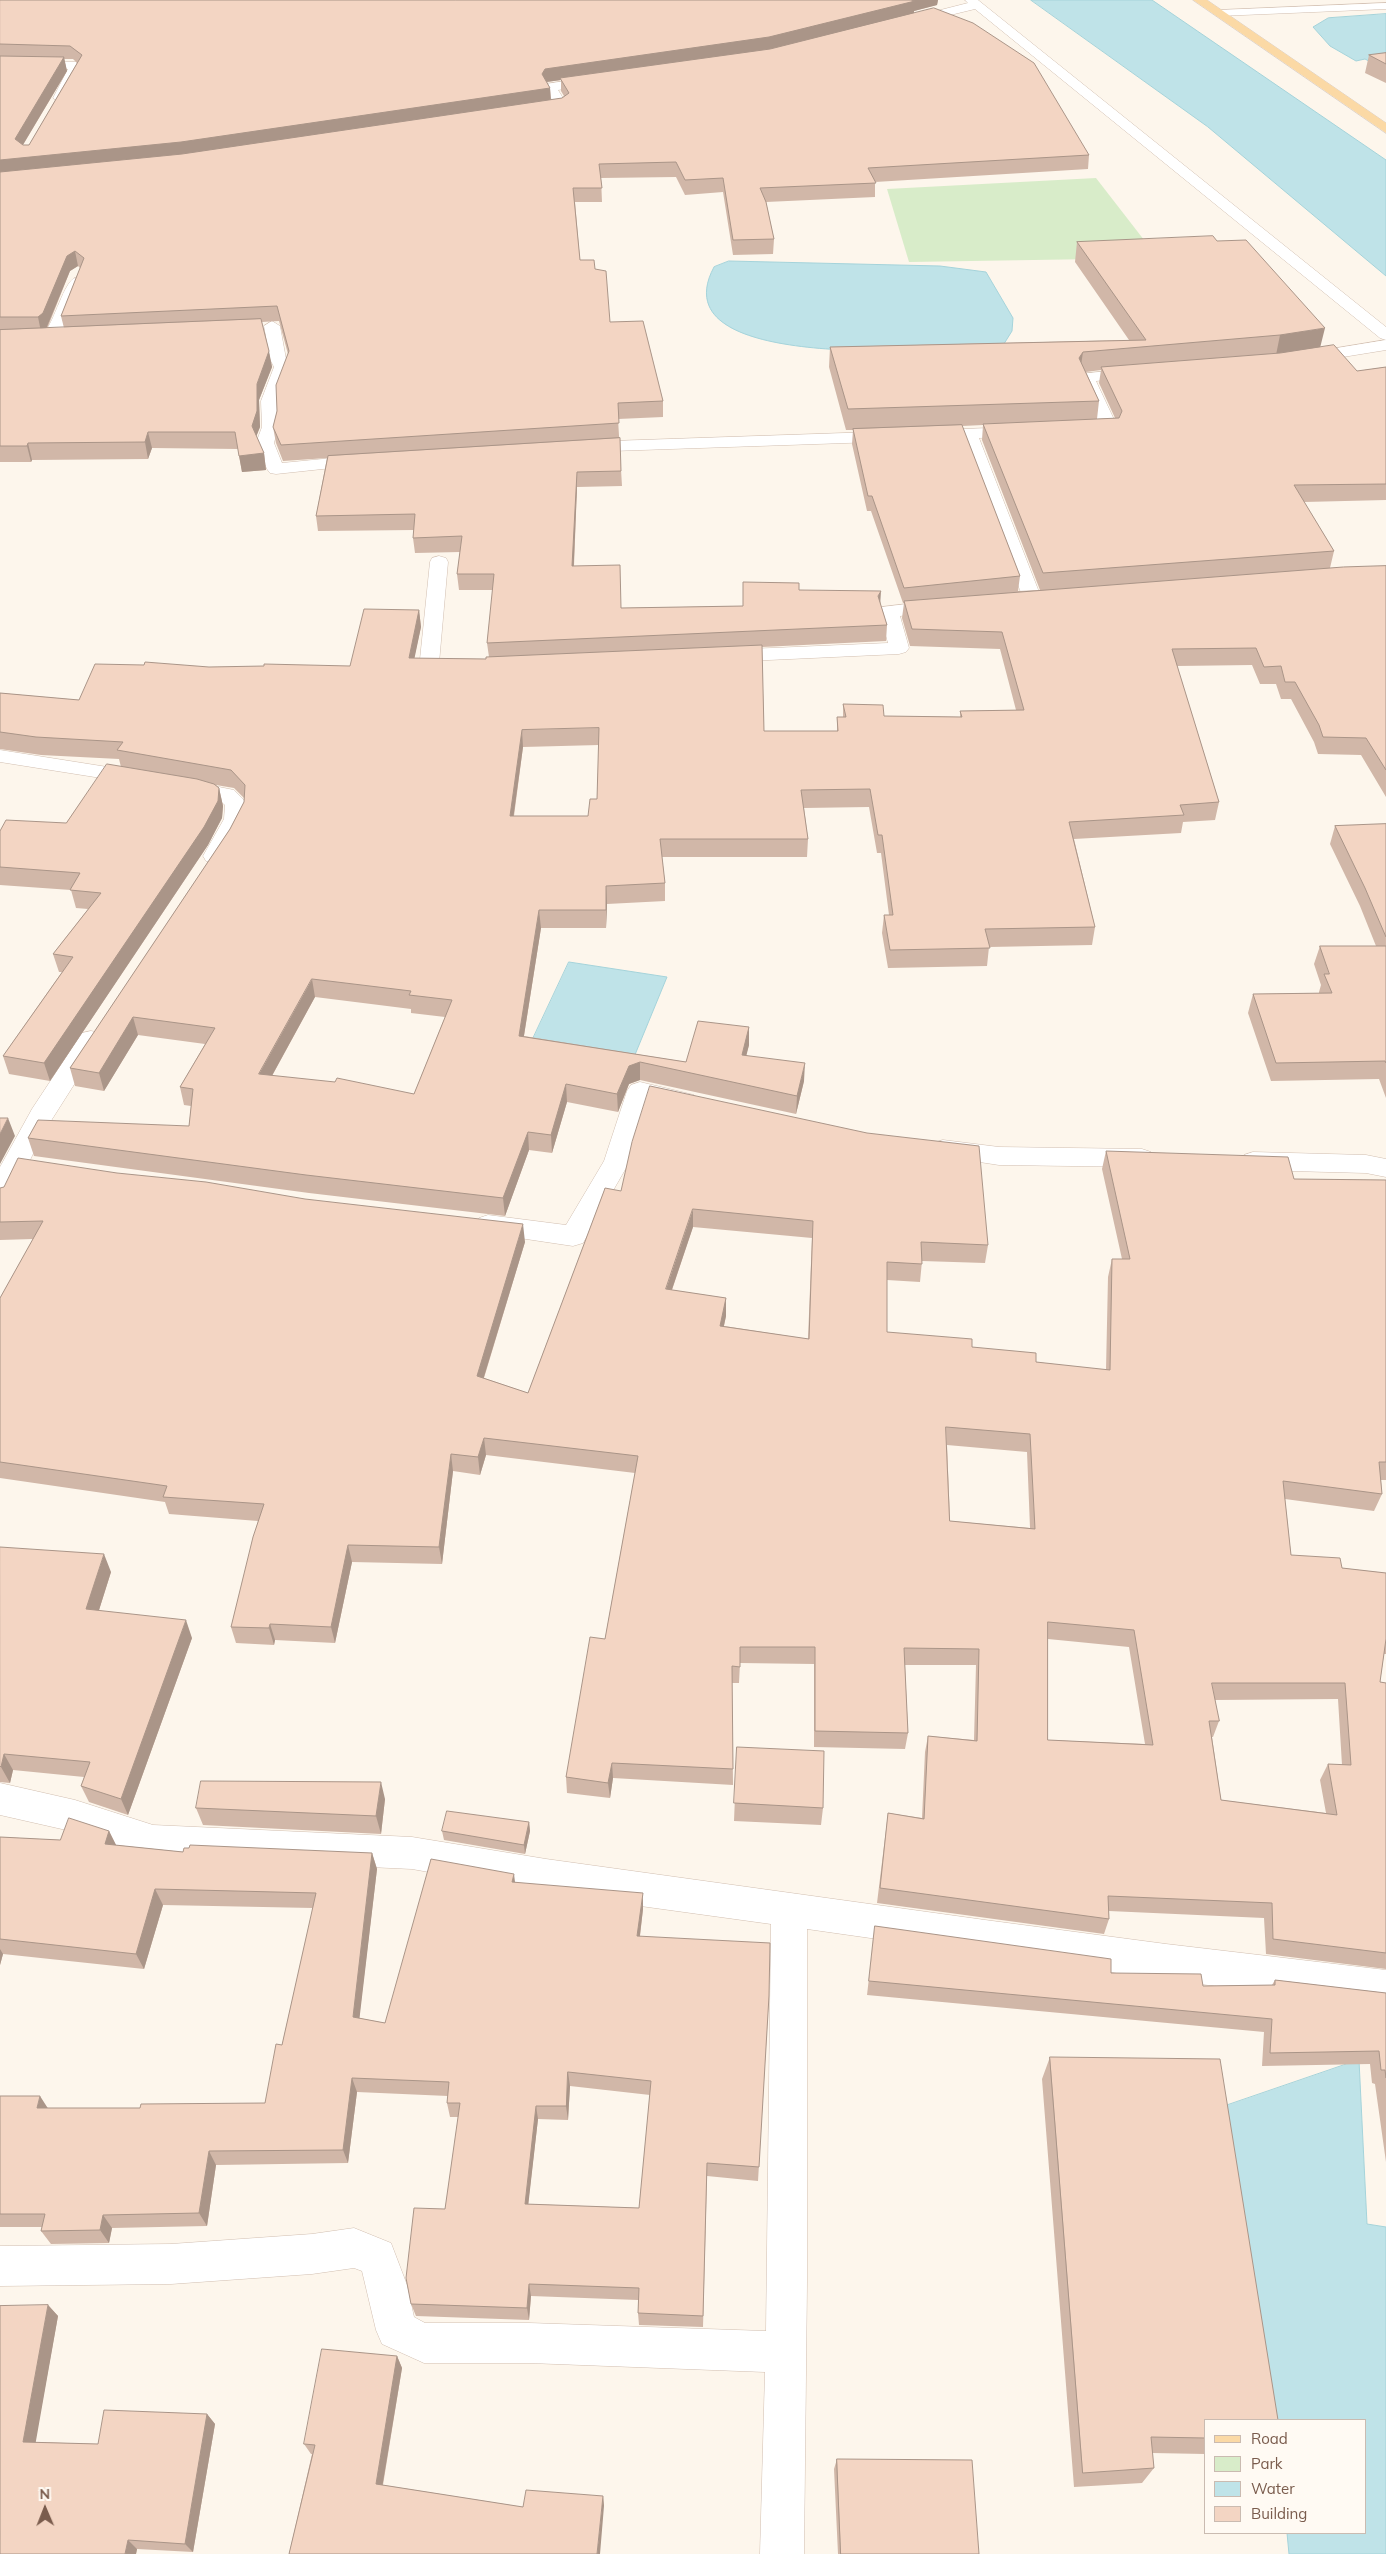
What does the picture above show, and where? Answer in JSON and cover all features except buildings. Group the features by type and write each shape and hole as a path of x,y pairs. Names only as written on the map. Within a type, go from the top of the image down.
{"main road":[{"path":"1199,0 1380,121 1386,129"}],"street":[{"path":"901,24 973,3 1386,335"},
{"path":"1219,14 1386,6"},
{"path":"0,63 76,66 54,106"},
{"path":"522,112 562,106 550,86 607,78"},
{"path":"46,339 55,332 61,320 79,272"},
{"path":"267,328 282,367 269,400 270,427 265,443 276,469 378,459"},
{"path":"0,340 65,338"},
{"path":"1293,360 1386,345"},
{"path":"1063,430 1110,428 1086,377 1149,373"},
{"path":"566,448 1035,431"},
{"path":"969,434 1023,599 1080,595"},
{"path":"439,562 429,669 478,667"},
{"path":"703,657 899,648 889,610 956,605"},
{"path":"0,756 201,789 226,795 236,803 235,819 221,846 200,877"},
{"path":"0,1197 25,1165 74,1065 105,1020"},
{"path":"460,1222 573,1236 617,1161 640,1091 706,1106"},
{"path":"923,1147 999,1156 1162,1158"},
{"path":"1230,1160 1366,1164 1386,1168"},
{"path":"0,1799 75,1816 153,1841 412,1853 546,1876 789,1908 1157,1961 1386,1988"},
{"path":"782,2554 786,2352 789,1908"},
{"path":"0,2266 171,2264 312,2254 354,2248 377,2257 387,2285 396,2330 424,2343 530,2343 786,2352"}],"green space":[{"path":"1096,178 1158,258 909,262 887,189"}],"water":[{"path":"1031,0 1152,0 1386,160 1386,276 1208,127"},
{"path":"1386,14 1386,70 1365,59 1356,61 1330,46 1313,27 1328,18"},
{"path":"729,261 940,266 986,272 1013,318 1012,331 1002,347 928,350 874,351 817,348 766,340 727,326 707,302 714,267"},
{"path":"569,962 667,977 632,1062 530,1045"},
{"path":"1359,2060 1367,2224 1386,2227 1386,2554 1289,2554 1287,2534 1366,2534 1366,2419 1272,2419 1225,2106"}]}
